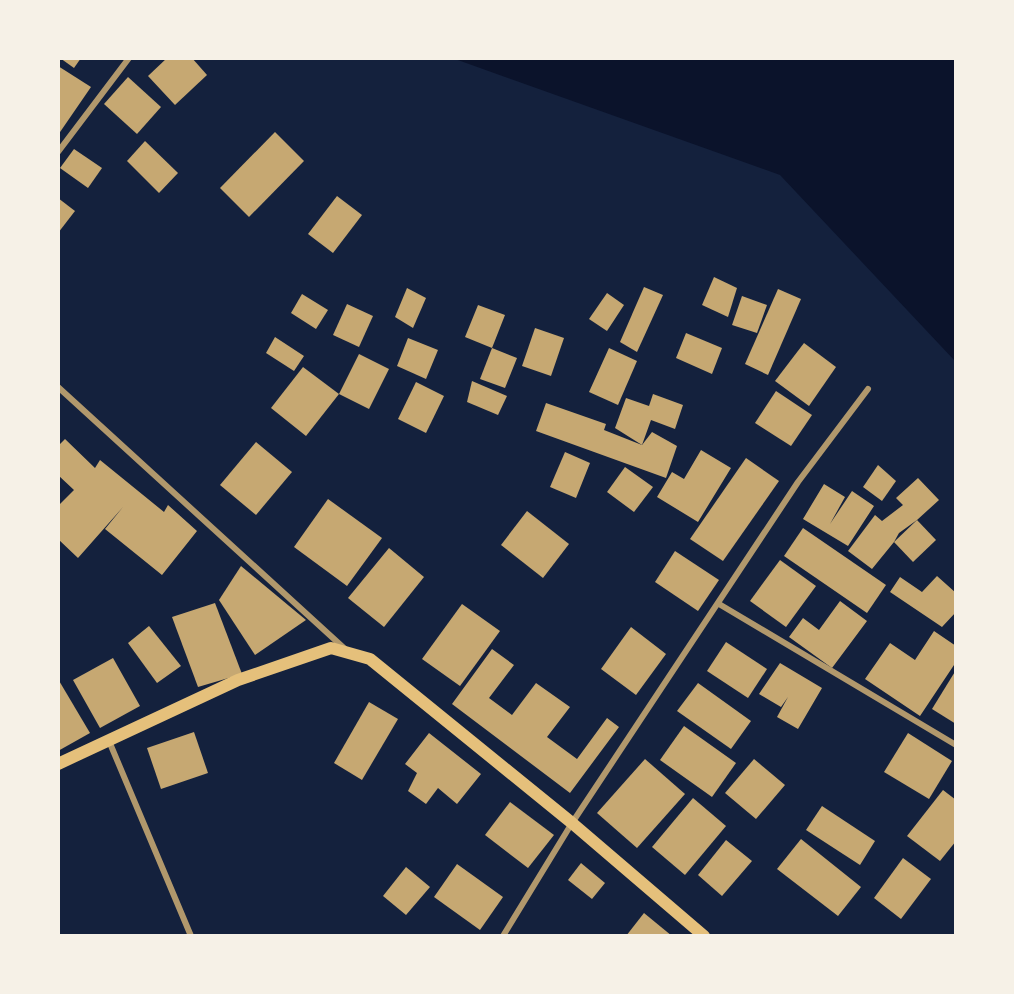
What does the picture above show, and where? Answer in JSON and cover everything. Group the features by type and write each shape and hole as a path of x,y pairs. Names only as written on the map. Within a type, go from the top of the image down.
{"main road":[{"path":"58,764 238,680 331,648 348,651 370,659 572,823 704,936"}],"street":[{"path":"58,152 129,58"},
{"path":"58,387 348,651"},
{"path":"503,936 572,823 798,482 868,389"},
{"path":"719,603 956,745"},
{"path":"110,741 191,936"}],"water":[{"path":"455,59 955,59 955,361 780,175"}],"building":[{"path":"60,58 81,58 74,68"},
{"path":"167,58 192,58 207,75 175,105 148,76"},
{"path":"58,66 91,87 58,135"},
{"path":"128,77 161,107 137,134 104,104"},
{"path":"275,132 304,161 249,217 220,188"},
{"path":"145,141 178,173 159,193 127,161"},
{"path":"74,149 102,168 88,188 60,168"},
{"path":"337,196 362,215 333,253 308,234"},
{"path":"58,198 75,211 58,233"},
{"path":"714,277 737,288 728,317 702,305"},
{"path":"644,287 663,295 637,352 620,342"},
{"path":"407,288 426,298 413,328 395,317"},
{"path":"778,289 801,299 768,375 745,364"},
{"path":"607,293 624,305 607,331 589,319"},
{"path":"302,294 328,310 316,329 291,313"},
{"path":"742,296 767,305 757,333 732,325"},
{"path":"347,304 373,316 359,347 333,335"},
{"path":"478,305 505,315 492,348 465,337"},
{"path":"535,328 564,338 551,376 522,366"},
{"path":"686,333 722,348 712,374 676,358"},
{"path":"275,337 304,356 294,371 266,353"},
{"path":"408,338 438,350 426,379 397,366"},
{"path":"804,343 836,367 809,406 775,381"},
{"path":"492,348 517,358 505,388 480,379"},
{"path":"609,348 637,361 618,405 589,392"},
{"path":"359,354 389,369 369,409 339,394"},
{"path":"303,367 339,394 306,436 271,408"},
{"path":"472,381 507,396 498,415 467,402"},
{"path":"416,382 444,396 426,433 398,419"},
{"path":"776,391 812,415 791,446 755,423"},
{"path":"653,394 683,405 675,429 651,420 642,445 615,428 626,398 649,406"},
{"path":"546,403 606,424 604,430 642,445 652,432 677,446 666,478 536,431"},
{"path":"65,439 95,468 100,460 164,512 168,505 197,531 162,575 105,529 123,507 78,558 58,539 58,506 74,490 58,475 58,446"},
{"path":"256,442 292,472 256,515 220,485"},
{"path":"701,450 731,468 698,522 657,497 672,472 684,479"},
{"path":"565,452 590,463 576,498 550,487"},
{"path":"746,458 779,481 723,561 690,539"},
{"path":"878,465 896,481 882,501 863,487"},
{"path":"625,467 653,487 634,512 607,492"},
{"path":"918,478 939,500 899,533 872,569 848,551 875,515 882,521 903,505 896,498"},
{"path":"824,484 845,497 830,524 852,491 874,506 848,546 803,519"},
{"path":"328,499 382,538 347,586 294,547"},
{"path":"527,511 569,544 543,578 501,545"},
{"path":"917,520 936,540 913,562 894,542"},
{"path":"803,528 886,585 867,613 784,556"},
{"path":"389,548 424,577 384,627 348,598"},
{"path":"675,551 719,580 698,611 655,582"},
{"path":"780,560 816,586 786,627 750,601"},
{"path":"241,566 306,620 255,655 219,600"},
{"path":"937,576 956,593 956,612 942,627 890,592 900,577 922,592"},
{"path":"840,601 867,621 832,668 789,637 803,618 819,630"},
{"path":"215,603 242,674 198,687 172,617"},
{"path":"462,604 500,631 460,686 422,659"},
{"path":"149,626 181,666 157,683 128,643"},
{"path":"631,627 666,654 636,695 601,669"},
{"path":"934,631 956,646 956,662 920,716 865,679 890,643 915,660"},
{"path":"726,642 767,669 748,698 707,671"},
{"path":"492,649 514,665 489,698 512,715 536,683 570,707 547,737 577,759 607,718 619,727 570,793 452,704"},
{"path":"113,658 140,706 100,728 73,680"},
{"path":"780,663 822,688 798,729 777,717 788,697 781,707 759,694"},
{"path":"956,670 956,724 932,709"},
{"path":"58,679 90,733 58,751"},
{"path":"698,683 751,721 731,749 677,711"},
{"path":"369,702 398,719 362,780 334,763"},
{"path":"684,726 736,763 712,797 660,760"},
{"path":"194,732 208,773 161,789 147,748"},
{"path":"429,733 481,774 457,804 438,788 426,804 408,791 417,773 405,764"},
{"path":"908,733 952,761 929,799 884,772"},
{"path":"645,759 685,794 637,848 597,813"},
{"path":"754,759 785,785 756,819 725,793"},
{"path":"943,790 956,800 956,841 940,861 907,836"},
{"path":"693,798 726,826 685,875 652,847"},
{"path":"510,802 554,835 528,868 485,835"},
{"path":"822,806 875,841 860,865 806,830"},
{"path":"801,839 861,887 838,916 777,869"},
{"path":"726,840 752,861 722,896 698,875"},
{"path":"903,858 931,879 901,919 874,898"},
{"path":"581,863 605,883 592,899 568,880"},
{"path":"457,864 503,897 480,930 434,897"},
{"path":"406,867 430,887 406,915 383,896"},
{"path":"644,913 672,936 626,936"}]}
